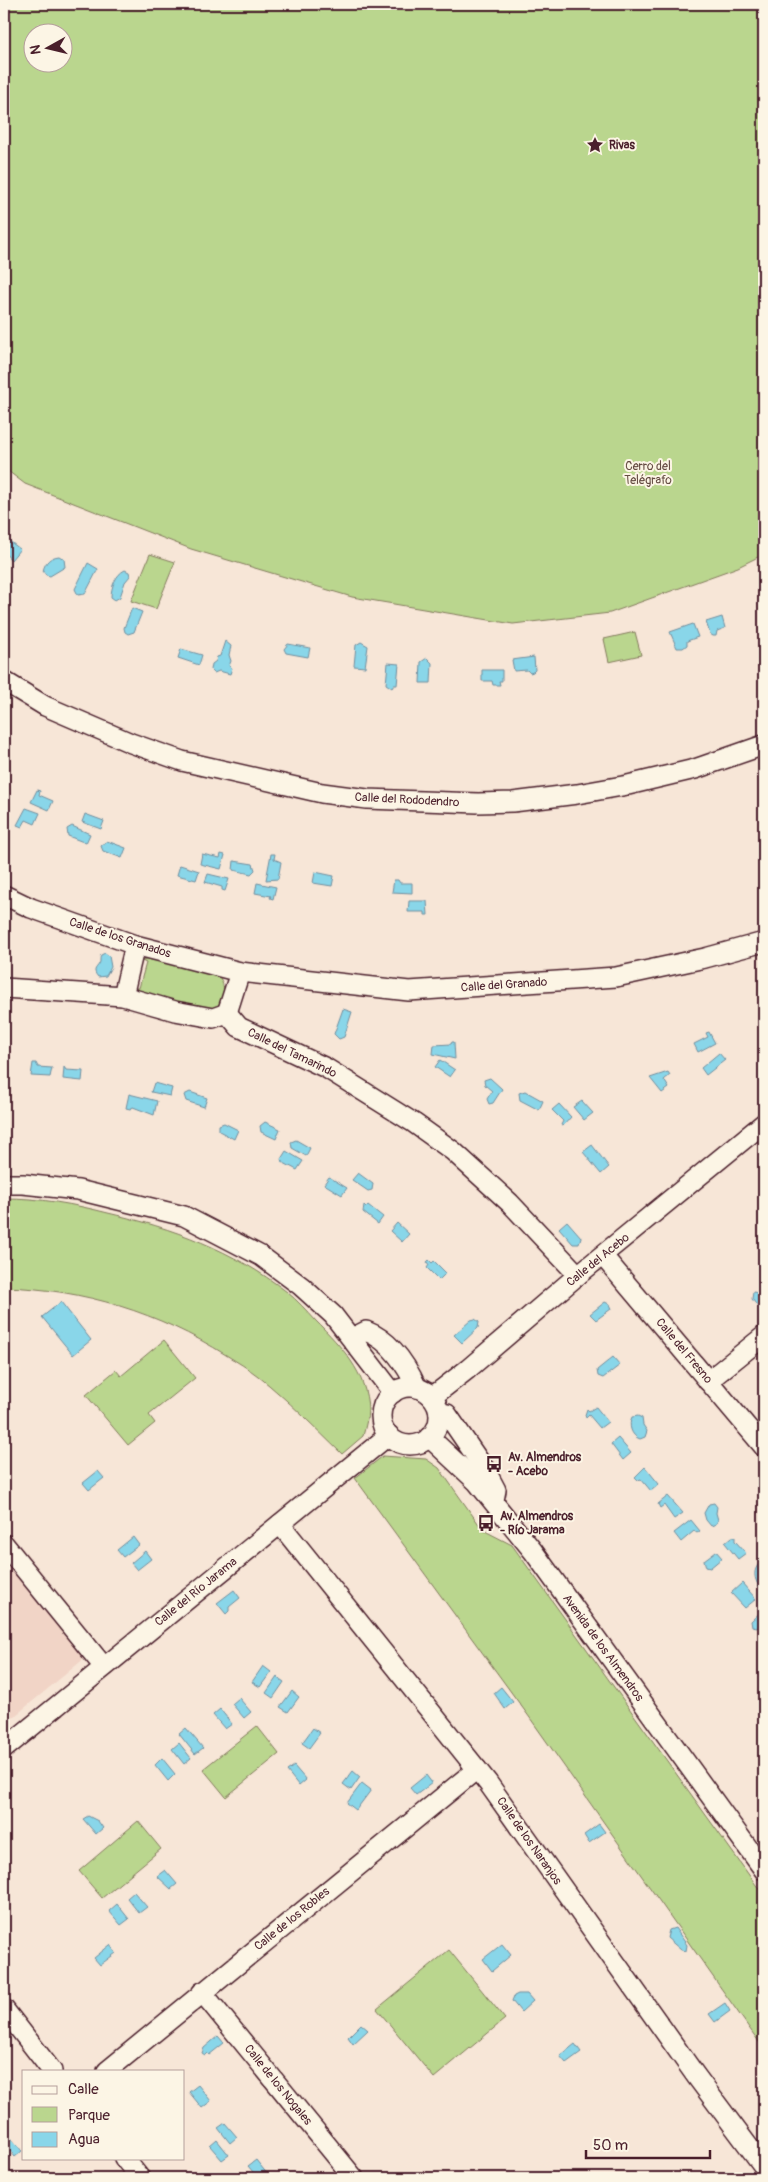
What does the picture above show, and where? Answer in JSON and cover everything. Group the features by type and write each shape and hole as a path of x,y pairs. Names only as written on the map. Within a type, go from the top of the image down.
{"street":[{"name":"Calle del Rododendro","path":"4,681 45,706 131,743 182,761 322,793 367,799 478,803 513,802 577,794 695,770 764,745"},
{"name":"Calle de los Granados","path":"4,895 31,908 135,945 240,972"},
{"name":"Calle del Granado","path":"240,972 409,991 616,977 705,958 764,942"},
{"path":"123,996 135,945"},
{"path":"4,988 123,996 213,1018 228,1013 240,972"},
{"name":"Calle del Tamarindo","path":"228,1013 239,1027 326,1068 414,1123 453,1151 510,1203 578,1275"},
{"name":"Calle del Acebo","path":"429,1399 468,1369 578,1275 764,1123"},
{"path":"4,1184 23,1184 78,1190 184,1216 261,1256 301,1286 333,1315 393,1393"},
{"name":"Calle del Fresno","path":"603,1256 764,1447"},
{"path":"352,1338 366,1331 374,1334 402,1362 429,1399 435,1430 430,1437 424,1442 409,1445 401,1443 389,1435 382,1423 382,1409 388,1397 409,1387 429,1399 447,1414 486,1471 496,1490 494,1502"},
{"path":"708,1381 764,1336"},
{"name":"Calle del Río Jarama","path":"4,1749 389,1435"},
{"name":"Avenida de los Almendros","path":"430,1437 494,1502 532,1550 764,1870"},
{"name":"Calle de los Naranjos","path":"280,1524 477,1769 696,2076 764,2167"},
{"path":"4,1544 104,1667"},
{"name":"Calle de los Robles","path":"108,2070 477,1769"},
{"name":"Calle de los Nogales","path":"202,1992 354,2178"},
{"path":"4,2009 51,2070"},
{"path":"126,2160 140,2178"}],"shaded area":[{"path":"4,1557 85,1658 4,1725"}],"green space":[{"name":"Cerro del Telégrafo","path":"4,4 764,4 764,554 738,567 610,613 513,624 352,597 191,549 25,484 4,468"},
{"path":"150,554 175,562 156,609 131,601"},
{"path":"635,632 641,655 609,662 604,639"},
{"path":"150,957 219,976 224,992 221,1002 207,1012 137,992 135,988 139,988 146,963 142,961"},
{"path":"4,1198 43,1200 69,1204 156,1226 202,1242 266,1277 298,1302 335,1340 358,1372 367,1397 368,1413 363,1436 342,1454 290,1404 250,1370 201,1340 174,1327 120,1306 92,1298 34,1289 4,1287"},
{"path":"164,1340 195,1378 149,1415 155,1423 128,1445 86,1395 116,1370 121,1376"},
{"path":"383,1456 426,1459 439,1468 483,1530 512,1545 764,1896 764,2049 530,1718 355,1478"},
{"path":"257,1726 279,1754 226,1797 203,1769"},
{"path":"138,1821 161,1849 102,1898 79,1871"},
{"path":"449,1950 505,2019 434,2078 377,2009"}],"water":[{"path":"4,537 20,549 11,560 4,552"},
{"path":"59,556 64,559 65,567 50,576 46,575 43,571 45,565 51,559"},
{"path":"88,563 98,569 85,594 78,595 75,589"},
{"path":"125,570 129,572 130,576 125,582 120,597 115,600 111,597 113,585 119,574"},
{"path":"132,608 142,612 134,632 128,634 124,628"},
{"path":"722,617 725,628 717,631 716,636 713,636 710,634 706,622"},
{"path":"693,624 698,637 687,641 687,645 683,648 677,648 670,632"},
{"path":"225,641 231,646 229,666 232,668 230,674 219,671 214,673 211,670 212,664 220,656"},
{"path":"361,642 368,646 365,667 354,666 356,645"},
{"path":"288,644 310,648 308,657 286,653 284,649"},
{"path":"181,649 202,655 199,665 178,658"},
{"path":"534,657 535,670 533,672 530,673 527,670 514,671 512,660"},
{"path":"427,658 432,663 431,683 420,683 421,662"},
{"path":"388,663 399,664 397,685 394,685 392,688 386,684"},
{"path":"482,670 502,670 502,681 499,681 500,685 493,685 492,681 482,681"},
{"path":"37,790 40,791 39,795 53,801 49,810 31,802"},
{"path":"26,808 40,813 35,824 26,820 22,827 17,825"},
{"path":"85,814 104,821 101,829 82,822"},
{"path":"72,826 90,834 86,843 68,836 67,829"},
{"path":"107,841 126,848 122,858 103,851 101,846"},
{"path":"202,854 220,858 221,854 225,855 221,869 200,864"},
{"path":"271,854 275,854 274,859 281,862 278,879 266,880"},
{"path":"234,861 253,864 255,870 251,874 233,870"},
{"path":"180,865 199,871 196,880 177,875"},
{"path":"315,872 334,876 332,886 313,883"},
{"path":"208,874 229,879 225,891 222,890 222,887 205,882"},
{"path":"394,880 398,880 400,883 412,883 412,893 392,892"},
{"path":"257,883 276,887 273,899 270,898 271,896 255,893"},
{"path":"409,901 427,901 428,915 425,915 425,912 408,912"},
{"path":"105,953 109,956 111,967 106,976 98,977 95,970 100,962 101,955"},
{"path":"343,1009 352,1012 344,1037 339,1039 334,1034"},
{"path":"709,1032 715,1043 698,1052 694,1044 708,1037 706,1033"},
{"path":"454,1042 455,1059 433,1054 434,1045 451,1044"},
{"path":"719,1053 725,1060 706,1075 701,1068"},
{"path":"440,1060 455,1070 450,1077 435,1067"},
{"path":"33,1063 36,1063 38,1067 52,1068 50,1077 31,1076"},
{"path":"64,1067 66,1070 83,1071 82,1081 63,1079"},
{"path":"668,1072 670,1075 664,1080 669,1088 662,1093 650,1078"},
{"path":"490,1078 502,1089 493,1103 489,1104 487,1099 492,1091 485,1085 484,1080"},
{"path":"154,1083 172,1088 170,1096 151,1092"},
{"path":"525,1091 543,1101 539,1110 520,1100 519,1093"},
{"path":"190,1092 207,1098 204,1107 186,1101 184,1095"},
{"path":"129,1094 157,1101 154,1115 133,1107 130,1109 126,1108"},
{"path":"582,1101 593,1113 584,1120 573,1107"},
{"path":"559,1104 571,1117 563,1126 561,1125 563,1121 552,1110"},
{"path":"265,1122 280,1129 276,1139 261,1132 260,1126"},
{"path":"224,1123 238,1130 234,1139 219,1131 219,1125"},
{"path":"296,1140 310,1148 306,1156 292,1148 291,1142"},
{"path":"592,1145 609,1167 601,1174 583,1152"},
{"path":"286,1151 303,1161 297,1170 282,1162 281,1159"},
{"path":"358,1173 373,1184 372,1190 368,1191 352,1180"},
{"path":"329,1177 347,1188 342,1195 324,1184"},
{"path":"364,1205 366,1207 368,1205 383,1217 378,1224 363,1212"},
{"path":"567,1221 581,1237 579,1244 573,1244 559,1228"},
{"path":"397,1223 409,1234 402,1242 390,1231"},
{"path":"429,1260 432,1263 434,1261 446,1273 439,1280 427,1268"},
{"path":"753,1292 759,1293 764,1300 764,1314 752,1299"},
{"path":"61,1302 91,1340 73,1355 42,1317"},
{"path":"605,1302 609,1304 611,1309 596,1320 590,1314"},
{"path":"475,1319 479,1322 478,1328 462,1343 454,1335 471,1320"},
{"path":"613,1357 620,1365 603,1378 598,1376 597,1370"},
{"path":"596,1407 608,1422 600,1428 589,1415 586,1418 585,1415 587,1409 589,1411"},
{"path":"638,1416 642,1418 643,1425 647,1431 645,1437 640,1439 632,1433 630,1427 632,1417"},
{"path":"618,1438 631,1453 623,1460 611,1444"},
{"path":"645,1467 659,1484 651,1491 641,1479 638,1480 635,1477"},
{"path":"98,1471 104,1478 89,1490 83,1483"},
{"path":"668,1496 683,1513 674,1519 664,1505 660,1508 658,1504"},
{"path":"714,1503 717,1507 718,1520 716,1524 711,1526 706,1520 704,1513 709,1504"},
{"path":"691,1520 700,1531 697,1533 694,1531 681,1542 674,1533"},
{"path":"133,1537 139,1545 123,1557 117,1550"},
{"path":"732,1537 735,1537 735,1541 746,1553 738,1559 725,1543"},
{"path":"145,1551 151,1559 137,1570 131,1563"},
{"path":"716,1551 722,1558 710,1568 706,1567 704,1560"},
{"path":"759,1564 764,1564 764,1587 759,1586 755,1578 755,1572"},
{"path":"742,1583 756,1599 745,1608 731,1593"},
{"path":"234,1590 240,1598 229,1607 229,1611 226,1614 217,1603"},
{"path":"764,1609 764,1622 757,1628 752,1627 751,1621"},
{"path":"263,1666 271,1672 260,1687 252,1682"},
{"path":"277,1677 284,1682 273,1698 266,1693"},
{"path":"501,1687 513,1702 505,1709 494,1693"},
{"path":"292,1691 299,1697 288,1712 280,1707"},
{"path":"239,1698 251,1712 244,1718 232,1704"},
{"path":"220,1709 232,1724 225,1729 213,1715"},
{"path":"186,1728 203,1748 195,1754 179,1734"},
{"path":"313,1728 320,1733 309,1748 302,1743"},
{"path":"179,1743 191,1758 184,1764 172,1749"},
{"path":"162,1758 175,1774 168,1781 155,1765"},
{"path":"294,1766 306,1780 299,1786 287,1771"},
{"path":"353,1771 360,1777 351,1790 343,1784"},
{"path":"426,1775 432,1783 416,1795 410,1788"},
{"path":"362,1783 371,1790 356,1810 347,1803"},
{"path":"88,1816 98,1821 103,1828 96,1834 83,1819"},
{"path":"599,1824 605,1832 589,1843 584,1835"},
{"path":"165,1870 177,1884 171,1889 157,1876"},
{"path":"134,1892 147,1907 139,1913 127,1898"},
{"path":"117,1904 129,1919 121,1925 109,1911"},
{"path":"675,1928 687,1945 686,1951 681,1950 667,1938 669,1930"},
{"path":"502,1944 511,1955 492,1971 483,1959"},
{"path":"110,1945 116,1953 100,1965 94,1958"},
{"path":"527,1994 533,2001 521,2012 512,2001 514,1996"},
{"path":"725,2003 730,2011 715,2022 709,2014"},
{"path":"361,2024 368,2030 353,2044 348,2037"},
{"path":"218,2036 224,2043 209,2055 202,2053 204,2048"},
{"path":"575,2044 581,2052 566,2063 560,2056"},
{"path":"198,2085 211,2101 202,2108 189,2092"},
{"path":"225,2123 237,2137 230,2143 218,2128"},
{"path":"10,2137 22,2151 15,2157 4,2143"},
{"path":"217,2140 229,2155 222,2160 210,2146"},
{"path":"256,2160 268,2175 263,2178 258,2178 248,2166"}],"place":[{"name":"Rivas","path":"595,145"},
{"name":"Av. Almendros - Acebo","path":"494,1464"},
{"name":"Av. Almendros - Río Jarama","path":"486,1523"}]}
